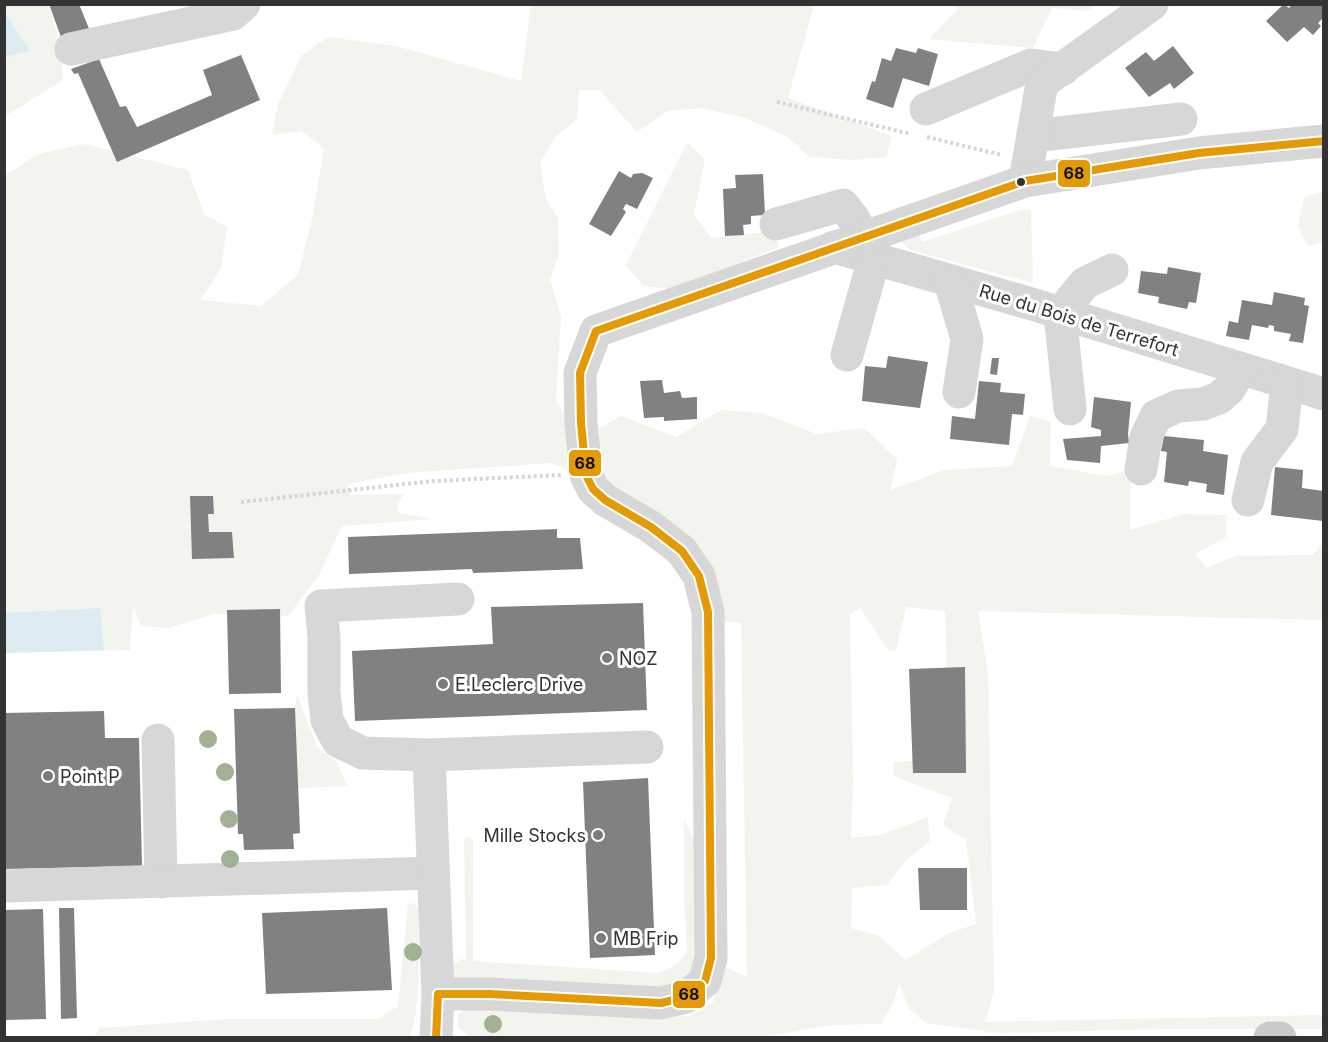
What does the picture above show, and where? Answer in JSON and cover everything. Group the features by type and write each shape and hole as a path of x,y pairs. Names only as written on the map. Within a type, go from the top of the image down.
{"main road":[{"path":"1270,1038 1280,1038"}],"street":[{"path":"71,49 233,14 244,4"},
{"path":"1029,160 1042,83 1152,4"},
{"path":"922,127 1031,65 1063,69"},
{"path":"438,994 489,994 661,1003 686,997 705,981 711,958 708,612 699,576 682,551 651,527 605,500 593,489 586,475 580,423 580,374 596,331 857,248 1029,160 1181,119"},
{"path":"1029,160 1200,153 1323,141"},
{"path":"776,224 843,205 857,248 847,355"},
{"name":"Rue du Bois de Terrefort","path":"857,248 950,281 1323,394"},
{"path":"1070,409 1060,313 1085,283 1112,270"},
{"path":"950,281 967,339 959,392"},
{"path":"1141,469 1146,437 1156,416 1178,406 1203,404 1219,398 1229,389 1241,369"},
{"path":"1248,500 1257,462 1282,429 1287,383"},
{"path":"458,600 321,606 327,720 338,741 363,753 429,755 647,747"},
{"path":"158,740 161,882"},
{"path":"429,755 438,994 436,1038"},
{"path":"4,886 433,873"}],"path":[{"path":"777,102 922,127 1029,160"},
{"path":"241,502 433,481 586,475"}],"shaded area":[{"path":"5,5 48,5 60,44 63,80 5,116"},
{"path":"531,5 814,5 788,98 892,136 886,157 853,160 810,157 786,136 742,117 700,108 668,111 637,132 599,90 579,90 577,119 555,137 540,163 546,199 558,218 559,255 550,279 561,317 556,399 572,429 594,431 621,416 676,437 721,410 762,413 817,434 864,428 897,459 890,490 944,470 1012,466 1030,416 1051,422 1050,466 1107,476 1131,469 1130,530 1184,514 1227,515 1226,537 1195,554 1206,568 1236,556 1313,555 1323,543 1323,620 978,611 988,674 994,991 985,1022 1323,1015 1323,1029 1169,1029 998,1033 926,1023 909,1009 899,983 893,1003 881,1024 832,1025 755,1038 470,1037 458,1027 458,1014 470,1008 570,1006 689,1016 713,1002 725,967 747,977 741,622 719,625 701,547 613,485 551,463 406,473 348,484 350,495 405,494 397,505 399,513 433,519 342,526 319,575 288,616 213,614 169,628 141,626 133,606 130,650 5,653 4,176 38,154 84,144 188,170 204,214 227,227 221,269 200,300 261,306 298,275 312,219 324,149 301,131 272,135 278,104 302,55 328,37 396,46 521,81","holes":["906,607 945,611 947,674 931,760 894,762 893,776 952,798 943,825 966,840 976,924 949,933 905,960 879,936 851,928 852,888 887,885 906,860 930,841 928,817 880,835 851,838 853,781 850,614 860,608 889,651 896,650"]},
{"path":"954,5 1096,5 1089,11 1052,8 1033,48 929,39 957,10"},
{"path":"5,13 30,51 5,57"},
{"path":"687,143 705,159 694,215 712,238 775,231 779,247 673,289 643,286 626,265"},
{"path":"1323,191 1323,242 1308,246 1298,227 1304,198"},
{"path":"1031,209 1033,283 910,250 896,237 916,227 922,242 1020,210"},
{"path":"100,608 104,650 5,653 5,613"},
{"path":"297,694 317,747 337,762 347,786 298,788 295,708"},
{"path":"684,819 695,843 707,957 679,989 456,985 452,965 461,959 466,960 464,840 468,837 473,839 473,961 659,973 676,965 687,952 684,900"},
{"path":"414,903 418,909 418,994 409,1037 94,1037 100,1028 228,1019 378,1019 398,1006 408,904"}],"building":[{"path":"49,4 79,4 90,31 62,40"},
{"path":"1284,4 1289,8 1292,4 1323,4 1323,18 1318,23 1321,26 1313,35 1304,27 1287,42 1266,21"},
{"path":"1173,46 1194,73 1174,89 1170,83 1149,97 1125,68 1146,52 1154,61"},
{"path":"896,48 916,53 918,48 938,54 929,86 903,78 893,108 866,99 872,81 875,82 882,58 891,61"},
{"path":"241,55 260,100 117,162 78,73 74,74 71,69 99,59 120,107 126,106 137,127 212,95 203,70"},
{"path":"619,171 631,178 633,174 642,173 653,178 637,209 626,204 623,209 626,212 611,236 589,224"},
{"path":"763,174 765,215 751,216 751,224 743,225 744,235 725,236 723,189 736,188 735,175"},
{"path":"1168,267 1201,273 1196,303 1189,302 1187,309 1158,303 1159,297 1138,293 1141,271 1167,274"},
{"path":"1274,292 1305,298 1304,305 1309,306 1303,343 1289,341 1291,334 1274,331 1274,326 1269,325 1268,328 1252,325 1249,340 1226,336 1229,321 1238,323 1242,300 1272,305"},
{"path":"888,356 928,362 920,408 862,401 865,366 886,368"},
{"path":"992,358 999,358 997,375 990,374"},
{"path":"662,380 664,393 680,391 682,398 697,397 697,419 664,421 664,417 644,418 640,381"},
{"path":"979,381 1001,383 1000,392 1025,394 1023,415 1012,414 1009,445 950,439 952,416 975,419"},
{"path":"1094,397 1131,402 1129,443 1101,446 1100,463 1067,460 1063,439 1101,436 1101,430 1091,427"},
{"path":"1164,436 1204,440 1203,451 1228,455 1224,495 1206,492 1207,484 1189,481 1188,486 1164,482 1167,452 1161,451"},
{"path":"1275,467 1303,470 1302,488 1323,491 1323,521 1271,515"},
{"path":"190,496 213,496 214,514 208,514 209,532 232,532 234,558 192,559"},
{"path":"557,529 557,538 580,538 583,569 473,573 472,569 349,574 348,537"},
{"path":"643,603 647,710 355,721 352,651 493,644 491,607"},
{"path":"280,609 281,693 229,694 227,610"},
{"path":"965,667 966,773 913,773 909,669"},
{"path":"295,708 300,833 293,834 294,849 244,850 243,834 238,834 234,709"},
{"path":"104,711 105,738 139,738 142,866 4,869 4,713"},
{"path":"648,778 655,955 590,958 583,782"},
{"path":"918,868 967,868 967,910 920,910"},
{"path":"59,908 74,908 77,1018 61,1019"},
{"path":"387,908 392,990 266,994 262,913"},
{"path":"43,909 46,1019 4,1020 4,910"}],"transit line":[{"name":"68","path":"436,1038 438,994 489,994 661,1003 686,997 705,981 711,958 708,612 699,576 682,551 651,527 605,500 593,489 586,475 581,423 580,373 596,331 1025,181 1199,153 1324,141"}],"place":[{"name":"NOZ","path":"607,658"},
{"name":"E.Leclerc Drive","path":"443,684"},
{"name":"Point P","path":"48,776"},
{"name":"Mille Stocks","path":"598,835"},
{"name":"MB Frip","path":"601,938"}]}
